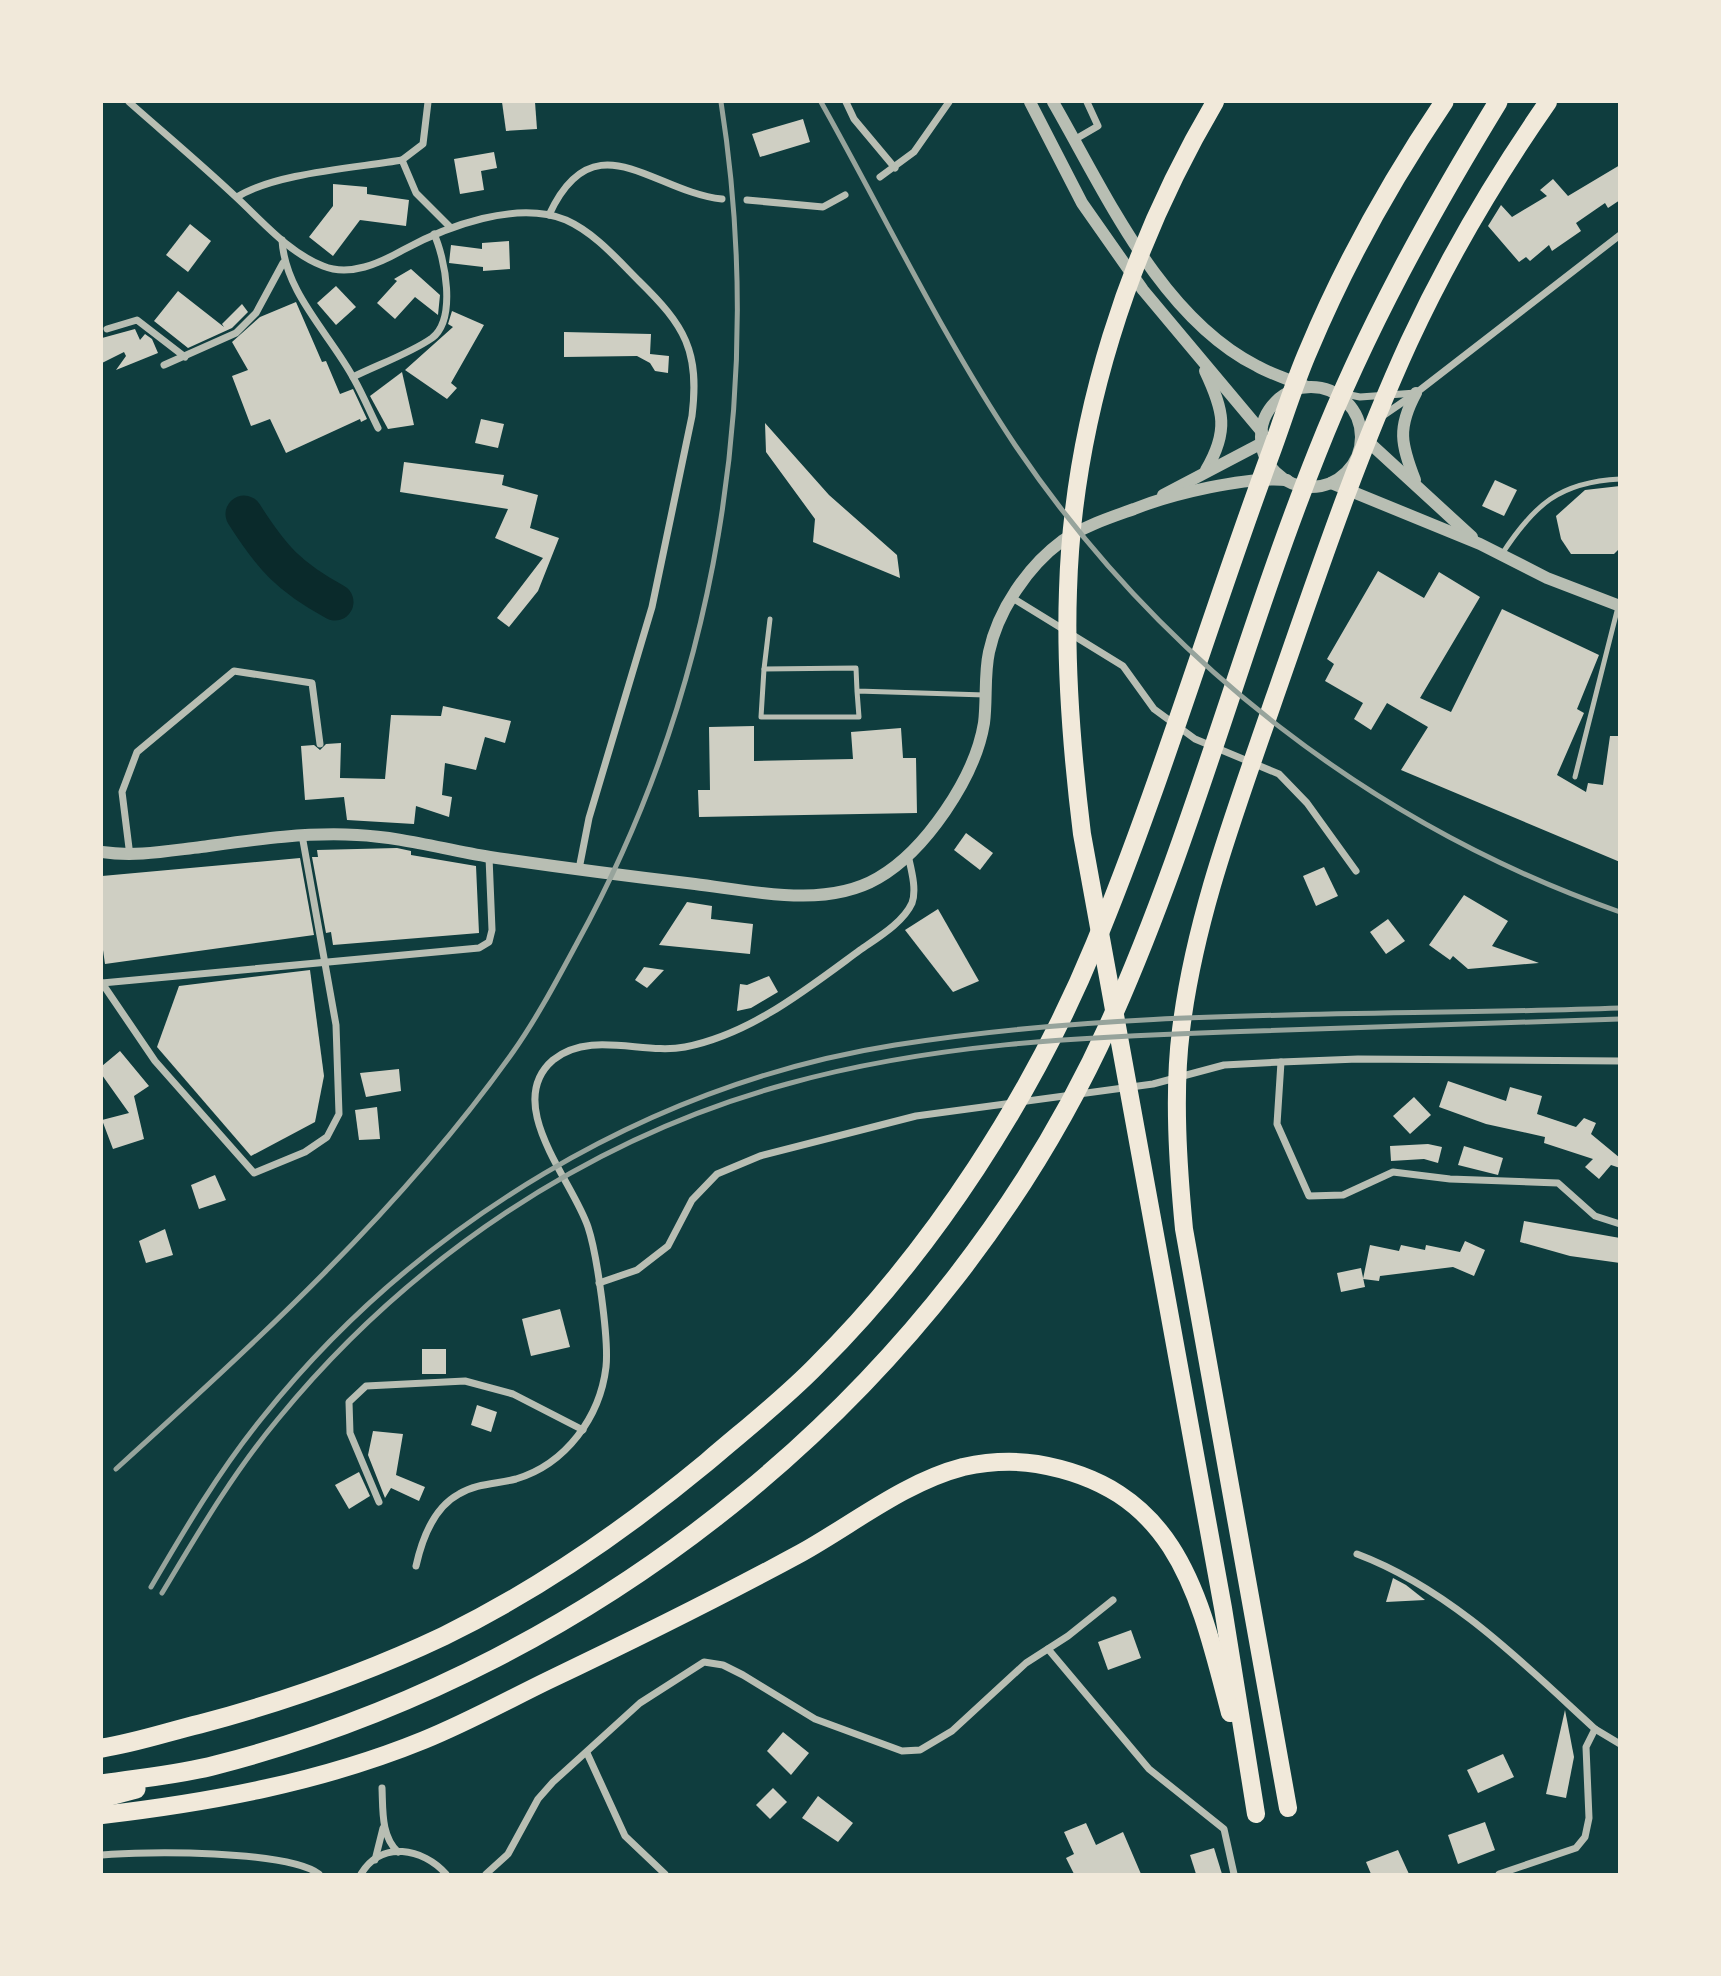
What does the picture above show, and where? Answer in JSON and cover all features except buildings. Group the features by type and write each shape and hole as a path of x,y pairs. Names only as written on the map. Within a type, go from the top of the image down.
{"highway":[{"path":"102,1815 307,1781 425,1740 686,1614 906,1492 962,1467 1003,1462 1037,1464 1098,1483 1123,1497 1150,1520 1170,1544 1198,1597 1256,1814 1223,1608 1079,809 1071,747 1068,588 1083,458 1103,366 1126,290 1157,212 1215,102"},
{"path":"102,1748 238,1714 344,1679 445,1635 540,1582 615,1534 687,1478 817,1366 871,1307 933,1229 1036,1070 1094,948 1309,348 1395,179 1444,102"},
{"path":"102,1798 214,1766 416,1697 571,1617 644,1569 718,1515 782,1462 842,1405 915,1325 992,1227 1040,1152 1107,1028 1165,889 1315,457 1352,369 1435,205 1498,102"},
{"path":"1288,1808 1184,1229 1179,1108 1181,1031 1208,897 1319,569 1409,342 1466,231 1503,167 1548,102"},
{"path":"102,1784 214,1766"}],"street":[{"path":"129,102 282,240 325,267 345,269 379,264 450,227 490,218 549,215 567,221 603,245 673,316 690,346 695,388 652,607 589,818 579,869"},
{"path":"237,197 249,189 282,180 402,160 423,144 428,102"},
{"path":"846,102 854,119 895,168"},
{"path":"880,177 914,152 949,102"},
{"path":"1030,102 1082,203 1143,290 1196,352 1262,438 1266,458 1287,480"},
{"path":"1054,102 1115,213 1180,302 1214,336 1256,366 1307,387 1360,397 1416,393"},
{"path":"1074,139 1098,126 1087,102"},
{"path":"402,160 416,193 450,227"},
{"path":"549,215 575,178 603,164 623,164 678,189 703,197 722,199"},
{"path":"747,200 822,207 845,195"},
{"path":"353,377 433,337 444,318 446,290 442,252 434,234"},
{"path":"1331,482 1353,463 1361,434 1619,235"},
{"path":"282,240 283,263 333,350 353,377 378,428"},
{"path":"164,365 236,333 256,313 283,263"},
{"path":"107,329 136,320 185,357"},
{"path":"1196,352 1218,397 1223,424 1218,449 1206,470"},
{"path":"1153,501 1262,438 1271,407 1281,397 1307,387"},
{"path":"1330,391 1351,407 1361,434 1480,544"},
{"path":"1416,393 1403,421 1402,442 1418,487"},
{"path":"102,852 130,856 302,835 384,836 489,857 757,891 821,894 853,890 876,880 908,855 926,837 964,780 980,742 988,653 998,622 1011,597 1062,542 1088,526 1153,501 1217,487 1274,479 1287,480 1301,486 1331,482 1480,544 1547,578 1619,604"},
{"path":"1011,597 1123,666 1154,709 1195,739 1279,774 1307,803 1356,871"},
{"path":"130,856 122,792 137,752 234,671 312,683 320,744"},
{"path":"302,835 325,961 336,1025 339,1114 327,1137 305,1152 254,1172 155,1061 102,983 325,961 479,948 489,942 492,930 489,857"},
{"path":"416,1566 422,1539 432,1520 457,1494 481,1484 517,1478 555,1460 583,1430 598,1402 607,1365 599,1283 588,1226 538,1124 533,1101 536,1088 553,1060 567,1052 611,1045 669,1049 707,1041 749,1024 826,975 908,912 913,900 908,855"},
{"path":"599,1283 637,1270 668,1246 692,1200 717,1174 760,1156 916,1116 1153,1084 1224,1065 1358,1059 1619,1061"},
{"path":"1282,1062 1277,1124 1309,1196 1343,1195 1393,1172 1450,1179 1558,1183 1595,1216 1619,1224"},
{"path":"379,1502 350,1433 349,1402 366,1385 465,1381 513,1394 583,1430"},
{"path":"1357,1554 1409,1576 1440,1597 1595,1729 1619,1744"},
{"path":"486,1874 508,1854 538,1800 553,1782 640,1703 674,1678 704,1662 723,1665 794,1708 834,1727 902,1751 920,1749 952,1731 1026,1663 1113,1600"},
{"path":"1048,1649 1149,1769 1224,1829 1234,1874"},
{"path":"1499,1874 1576,1848 1586,1837 1589,1818 1586,1747 1595,1729"},
{"path":"587,1753 625,1836 665,1874"},
{"path":"383,1788 384,1824 389,1843 398,1852"},
{"path":"375,1860 384,1824"},
{"path":"102,1855 208,1852 286,1864 318,1874"},
{"path":"361,1874 375,1860 398,1852 424,1855 446,1874"}],"lane":[{"path":"1502,555 1532,511 1565,488 1619,479"},
{"path":"1575,777 1619,604"},
{"path":"764,669 856,668 859,717 761,717 764,669 770,619"},
{"path":"857,691 985,695"}],"waterway":[{"path":"244,514 273,555 293,575 335,602"}],"railway":[{"path":"116,1469 222,1372 326,1271 424,1166 470,1110 539,1012 625,846 665,745 696,641 718,534 732,427 737,318 733,210 721,102"},
{"path":"821,102 938,319 988,404 1073,523 1136,597 1205,665 1280,727 1359,783 1442,833 1529,876 1620,912"},
{"path":"151,1587 217,1479 246,1438 324,1348 392,1283 466,1225 544,1173 627,1129 714,1092 804,1064 895,1045 1075,1024 1256,1016 1620,1008"},
{"path":"162,1593 217,1504 278,1419 329,1361 384,1307 444,1257 507,1212 573,1172 642,1137 713,1107 841,1070 950,1051 1005,1045 1171,1034 1620,1019"}]}
